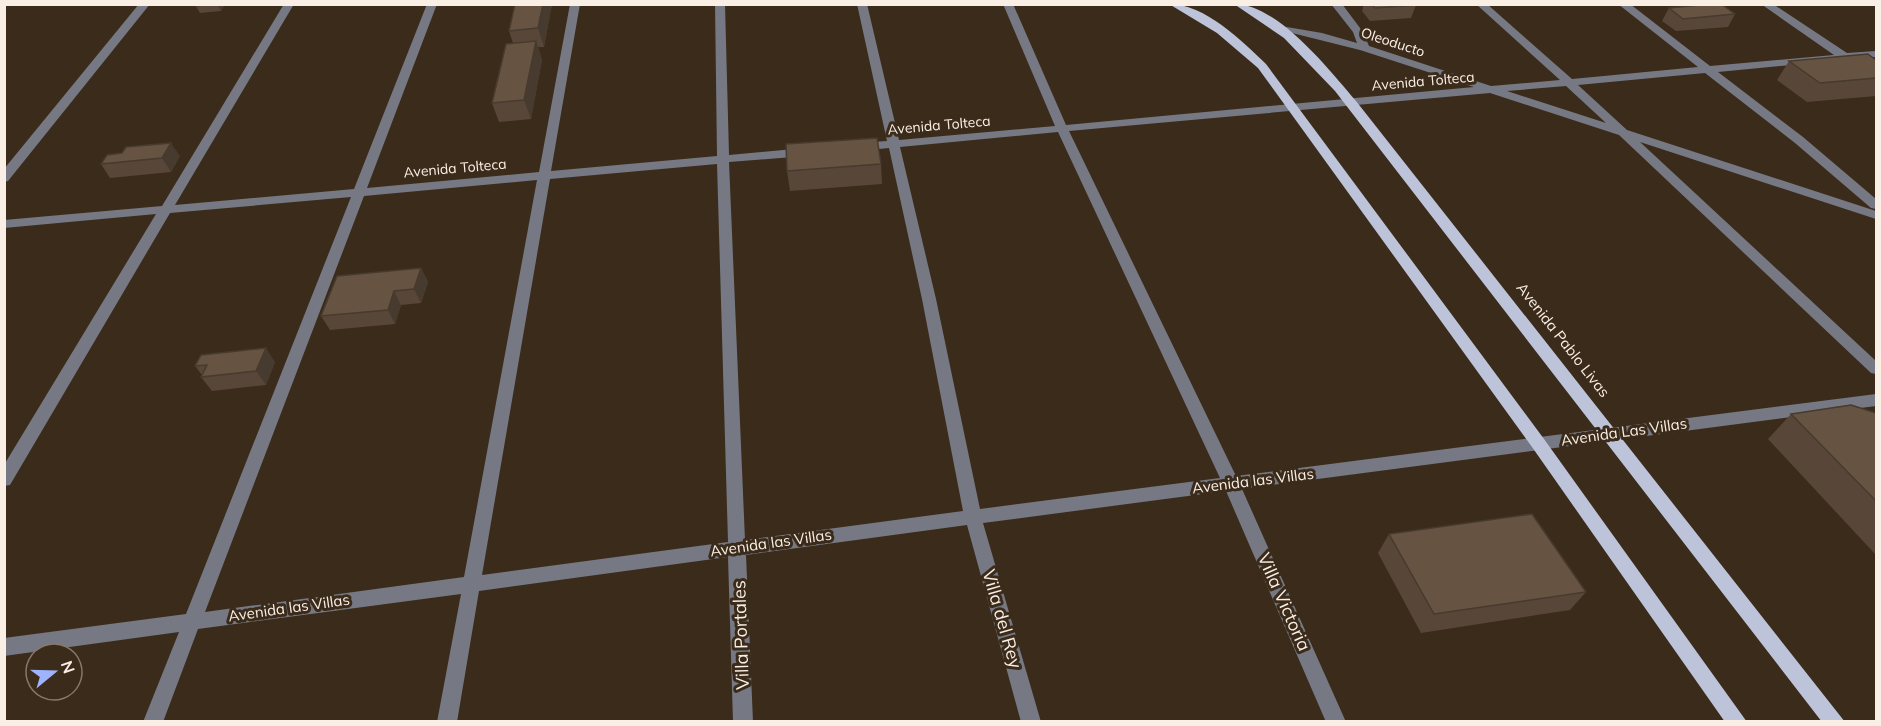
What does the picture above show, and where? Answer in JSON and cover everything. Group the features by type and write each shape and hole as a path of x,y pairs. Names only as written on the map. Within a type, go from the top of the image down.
{"main road":[{"path":"1174,4 1213,25 1237,42 1262,66 1295,108 1737,722"},
{"name":"Avenida Pablo Livas","path":"1239,4 1281,29 1312,56 1352,103 1834,722"}],"street":[{"path":"4,178 146,4"},
{"path":"4,480 289,4"},
{"path":"153,722 432,4"},
{"path":"447,722 575,4"},
{"name":"Villa Portales","path":"720,4 723,159 743,722"},
{"name":"Villa del Rey","path":"862,4 929,299 973,517 1031,722"},
{"name":"Villa Victoria","path":"1008,4 1062,129 1231,483 1336,722"},
{"path":"1336,4 1358,32 1364,48"},
{"path":"1481,4 1569,82 1876,369"},
{"path":"1623,4 1799,140 1876,205"},
{"path":"1766,4 1876,78"},
{"name":"Oleoducto","path":"1281,29 1322,36 1364,48 1876,215"},
{"name":"Avenida Tolteca","path":"849,148 1876,54"},
{"name":"Avenida Tolteca","path":"4,224 814,151"},
{"name":"Avenida Las Villas","path":"1538,443 1711,420 1838,412 1876,400"},
{"name":"Avenida las Villas","path":"4,647 1538,443"}],"building":[{"path":"515,4 543,4 538,28 509,31"},
{"path":"1371,4 1415,4 1416,5 1375,8"},
{"path":"1721,4 1735,14 1683,19 1669,8"},
{"path":"536,41 524,100 492,103 506,44"},
{"path":"1868,54 1876,60 1876,78 1820,83 1789,61"},
{"path":"877,138 881,164 787,171 786,144"},
{"path":"171,143 162,158 101,164 107,155 122,153 126,147"},
{"path":"421,268 414,289 394,291 388,310 321,316 337,276"},
{"path":"266,348 256,371 201,377 207,365 195,366 201,355"},
{"path":"1851,405 1876,413 1876,501 1791,414"},
{"path":"1532,514 1586,592 1434,614 1389,534"}]}
